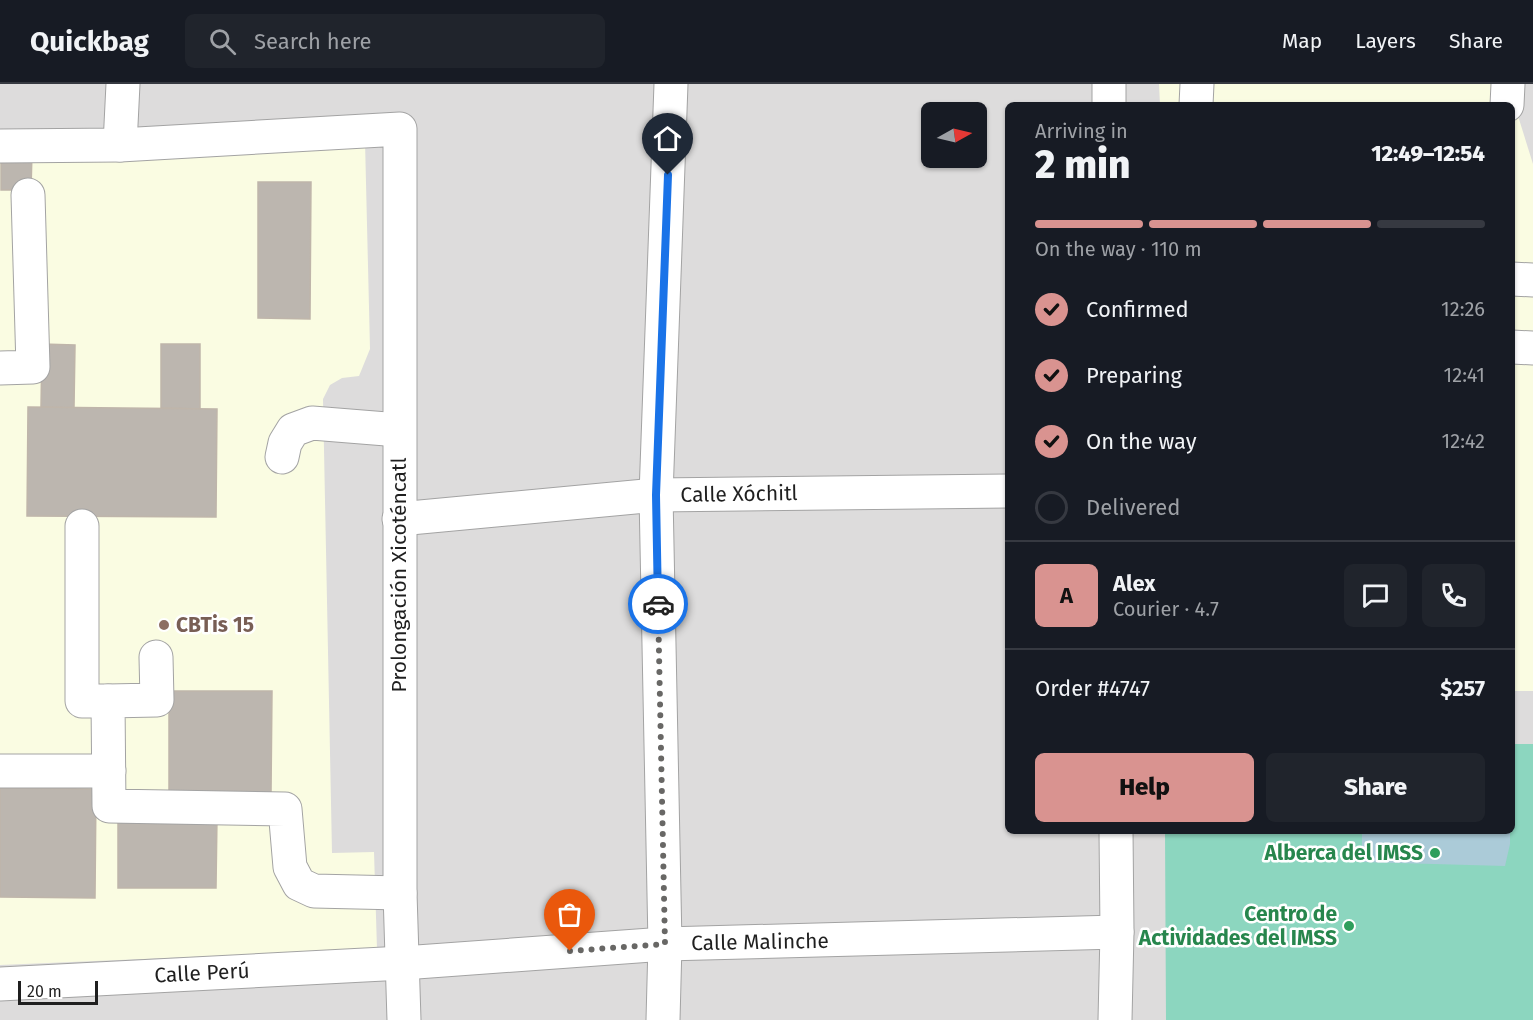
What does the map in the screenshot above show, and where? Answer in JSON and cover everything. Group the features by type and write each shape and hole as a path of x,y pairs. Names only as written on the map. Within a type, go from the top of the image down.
{"street":[{"path":"0,146 120,145 123,84"},
{"path":"663,1020 665,944 656,495 671,84"},
{"path":"1109,84 1109,102"},
{"path":"1196,102 1197,84"},
{"path":"1507,102 1509,84"},
{"name":"Prolongación Xicoténcatl","path":"120,145 400,129 400,893 404,1020"},
{"path":"0,369 33,367 28,195"},
{"path":"1515,279 1533,280"},
{"path":"1515,347 1533,348"},
{"path":"282,458 285,443 293,430 312,423 399,430"},
{"name":"Calle Xóchitl","path":"399,519 656,495 1005,491"},
{"path":"82,526 82,701 157,700 156,657"},
{"path":"108,701 109,806 285,809 290,867 299,884 314,891 400,893"},
{"path":"0,771 109,771"},
{"path":"1115,1020 1116,834"},
{"name":"Calle Malinche","path":"403,963 665,944 1117,932"},
{"name":"Calle Perú","path":"0,984 403,963"}],"shaded area":[{"path":"0,84 1533,84 1533,1020 0,1020"},
{"path":"1159,84 1508,84 1514,102 1160,102"},
{"path":"1515,106 1533,164 1533,691 1515,691"},
{"name":"CBTis 15","path":"365,141 370,349 359,376 342,378 330,385 323,399 332,853 374,852 377,949 0,965 0,148"}],"green space":[{"name":"Centro de Actividades del IMSS","path":"1515,744 1533,744 1533,1020 1166,1020 1165,834 1515,834"}],"water":[{"name":"Alberca del IMSS","path":"1362,834 1510,834 1505,866 1362,862"}],"building":[{"path":"1,151 32,152 31,190 1,190"},
{"path":"258,182 311,182 310,319 258,318"},
{"path":"42,344 75,345 74,408 41,407"},
{"path":"161,344 200,344 200,409 161,408"},
{"path":"28,407 217,409 216,517 27,516"},
{"path":"169,691 272,691 271,794 169,793"},
{"path":"0,788 96,789 95,898 0,897"},
{"path":"118,816 217,817 216,888 118,888"}],"way so far":[{"path":"570,951 665,944 658,604"}],"place":[{"name":"CBTis 15","path":"164,625"},
{"name":"Alberca del IMSS","path":"1435,853"},
{"name":"Centro de Actividades del IMSS","path":"1349,926"}],"route":[{"path":"658,604 656,495 668,175"}]}
